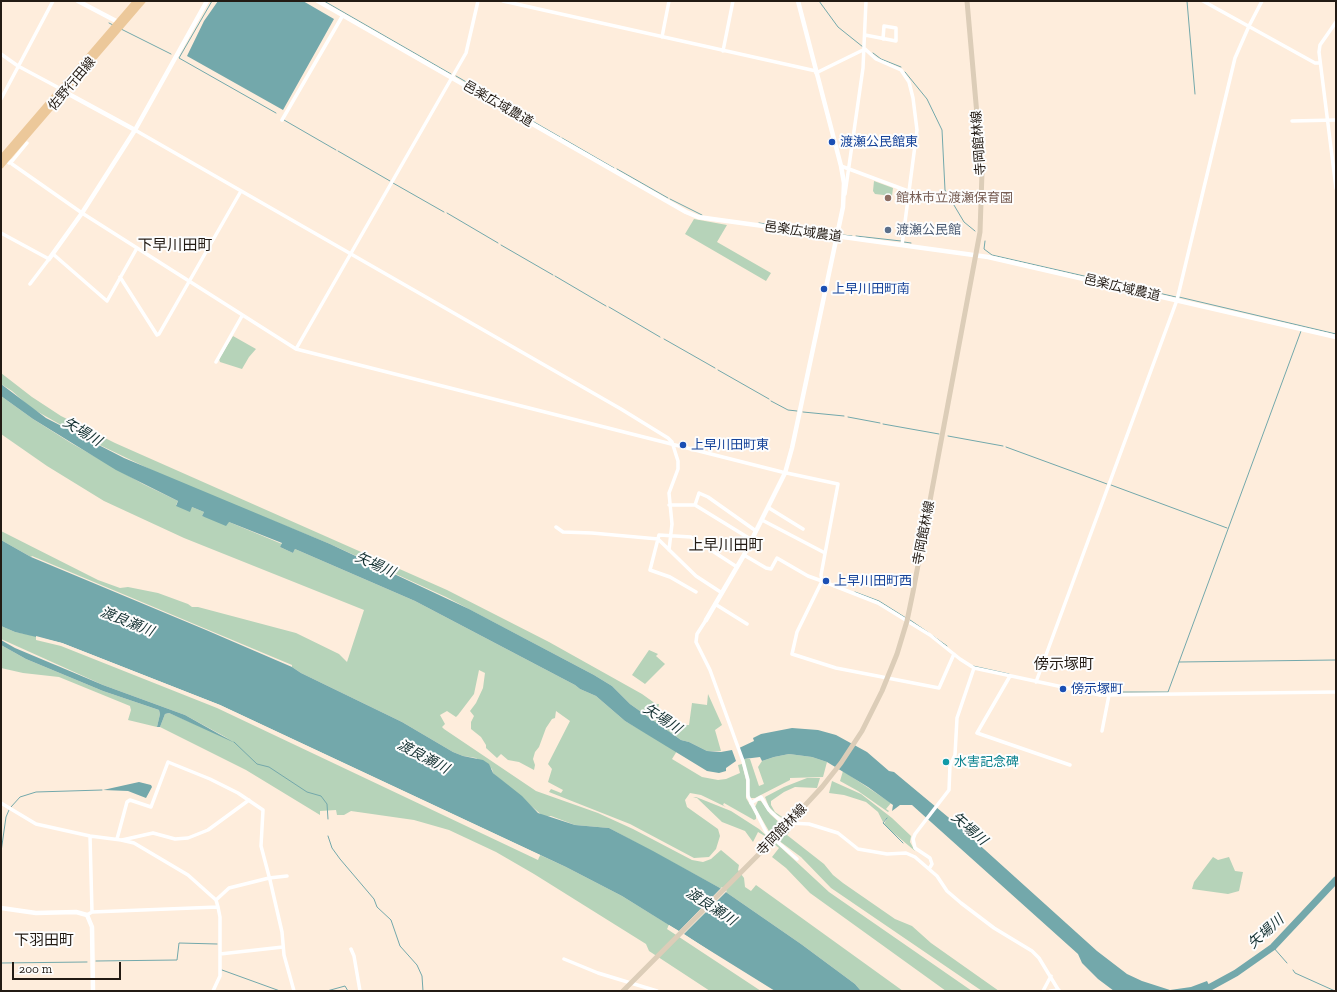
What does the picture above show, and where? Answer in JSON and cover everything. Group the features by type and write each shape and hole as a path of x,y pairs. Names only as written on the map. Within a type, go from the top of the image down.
{"main road":[{"name":"佐野行田線","path":"1,166 8,161 63,90 136,1"},
{"name":"佐野行田線","path":"63,90 143,1"},
{"name":"寺岡館林線","path":"623,991 773,840 826,783 862,730 886,683 907,621 977,255 981,219 982,172 967,1"}],"street":[{"path":"1,99 53,1"},
{"path":"78,1 118,22"},
{"path":"30,284 82,213 135,130 207,1"},
{"name":"邑楽広域農道","path":"318,1 692,215 714,221 977,255 1336,337"},
{"path":"296,349 466,53 478,1"},
{"path":"503,1 816,72 864,49"},
{"path":"662,37 669,1"},
{"path":"723,51 733,1"},
{"path":"798,1 841,166 844,197"},
{"path":"797,859 773,840 764,828 748,796 747,774 743,762 710,670 696,642 697,634 744,555 785,473 838,237 844,197 850,171 864,49 866,1"},
{"path":"1203,1 1315,62 1320,63"},
{"path":"1036,682 1177,300 1235,58 1262,1"},
{"path":"282,120 343,15"},
{"path":"1336,22 1320,46 1320,63 1336,188"},
{"path":"865,35 883,39 896,41 896,28 884,26 883,39"},
{"path":"864,49 876,59 901,70 911,90 917,130 902,245"},
{"path":"1,54 18,66 135,130 621,409 668,438 672,444 678,465 669,493 672,524 668,550"},
{"path":"1292,121 1328,122 1336,120"},
{"path":"27,143 8,161 82,213 296,349 785,473 838,484 821,575 822,581 797,632 792,654 836,668 939,688 954,654"},
{"path":"841,166 850,171 877,179 908,191"},
{"path":"120,277 157,335 162,331 241,191"},
{"path":"1,233 49,259"},
{"path":"53,254 107,301 137,248"},
{"path":"216,362 242,316"},
{"path":"695,505 699,493 708,497 756,532"},
{"path":"669,505 695,505 752,540"},
{"path":"768,508 803,529"},
{"path":"762,520 825,553"},
{"path":"556,527 563,532 658,539 696,576 722,593"},
{"path":"696,592 670,577 650,570 659,535 691,537 737,567"},
{"path":"744,555 766,568 771,569 777,558 808,576 878,602 930,635 974,668 1097,695 1336,692"},
{"path":"715,604 747,624"},
{"path":"929,869 932,864 930,858 914,845 913,839 915,834 949,792 950,765 955,755 957,718 974,668"},
{"path":"1010,676 977,733 1070,765"},
{"path":"1102,731 1109,695"},
{"path":"117,839 127,802 130,800 151,807 168,762 210,778 249,800 263,810 261,846 282,932 283,948 294,991"},
{"path":"752,803 761,797 769,810 780,820 790,823 808,824 838,833 855,847 862,850 887,854 909,854 915,857 937,876 947,891 961,903 994,928 1032,951 1051,976 1059,990 1050,991"},
{"path":"122,840 153,833 175,839 188,838 208,830 249,800"},
{"path":"1,803 6,808 36,824 90,836 117,839 134,843 188,875 216,900 218,907 220,976 213,991"},
{"path":"90,836 92,912"},
{"path":"216,900 229,888 269,878 287,876"},
{"path":"1,908 41,913 76,912 87,915 92,912 218,907"},
{"path":"87,915 92,927 93,991"},
{"path":"220,954 283,948"},
{"path":"351,949 354,956 360,991"},
{"path":"564,959 598,973 657,991"},
{"path":"1042,991 1051,976"}],"green space":[{"path":"874,181 893,188 892,196 875,194 873,191"},
{"path":"694,219 727,225 717,242 771,273 766,281 685,234"},
{"path":"233,336 256,349 242,369 220,362 219,359"},
{"path":"1,373 32,397 61,416 115,443 447,590 549,642 642,694 656,704 659,704 658,709 661,716 674,725 689,725 692,703 707,705 708,694 722,725 715,730 721,751 707,751 689,742 681,740 630,704 612,686 594,675 446,597 330,544 168,478 77,434 31,408 12,391 1,384"},
{"path":"1,396 33,419 71,443 143,484 178,501 176,505 192,507 204,512 202,516 229,522 282,544 280,547 293,553 295,549 415,601 580,689 596,696 625,721 677,751 672,759 702,777 718,780 726,779 740,773 738,765 742,764 746,780 746,798 756,815 756,819 754,820 724,803 723,805 726,807 701,795 690,793 685,800 687,807 718,829 720,836 716,849 709,857 694,858 630,824 549,792 551,789 561,793 563,790 548,782 552,769 548,764 570,721 556,711 555,718 552,719 546,728 539,747 535,752 533,759 535,765 534,770 519,762 508,760 501,754 497,758 486,748 486,745 481,737 471,729 471,722 474,716 470,711 476,703 483,688 485,673 479,670 474,694 456,717 447,711 440,715 445,724 442,727 444,729 536,791 598,813 633,829 692,860 703,862 711,859 721,850 739,865 738,870 744,878 745,887 751,891 756,885 903,991 861,991 855,984 801,944 720,888 609,828 575,825 551,816 544,817 493,773 492,769 476,758 463,756 453,752 402,722 301,673 292,667 292,665 32,556 31,557 1,540 1,531 98,580 120,588 128,587 158,593 188,604 192,607 198,607 296,633 339,654 347,662 364,610 184,538 104,501 47,466 1,434"},
{"path":"1,626 15,632 36,636 36,640 61,646 217,708 538,860 540,855 566,867 622,896 669,925 667,929 761,991 710,991 649,951 646,944 534,874 496,852 449,830 414,820 351,811 344,815 337,815 336,810 320,811 320,815 246,770 160,727 165,714 169,713 229,739 185,715 103,685 1,639"},
{"path":"1,645 26,659 103,691 159,710 160,714 157,727 128,720 131,710 130,706 59,677 23,673 1,668"},
{"path":"649,650 658,654 656,656 665,664 645,684 632,675"},
{"path":"789,754 812,757 827,762 823,777 790,778 790,780 755,798 750,798 744,759 750,759 759,786 764,784 758,767 762,761"},
{"path":"843,771 891,803 886,809 889,811 888,812 858,791 840,781"},
{"path":"807,778 820,778 817,788 795,787 784,792 771,801 771,805 775,812 788,821 777,815 769,807 765,797 784,787"},
{"path":"832,781 861,794 892,818 911,836 910,842 915,851 884,824 887,818 883,822 878,812 866,802 844,795 829,793"},
{"path":"693,797 696,797 731,811 759,829 770,839 758,832 753,842 745,831 722,822 697,798"},
{"path":"758,801 761,801 770,814 783,826 774,835 770,833 755,807"},
{"path":"787,830 790,831 787,835 824,864 833,875 843,883 895,919 912,926 931,943 999,991 982,991 831,888 801,857 778,840"},
{"path":"776,843 829,892 972,991 946,991 810,893 786,868 772,857 779,848 774,844"},
{"path":"1213,857 1218,860 1229,857 1235,871 1243,872 1239,891 1228,894 1192,889 1194,882"}],"water":[{"path":"218,1 303,1 334,19 283,110 187,56 204,21"},
{"path":"1,384 46,418 124,458 330,544 469,609 612,686 630,704 681,740 689,742 707,751 721,752 732,750 736,761 726,768 726,771 719,773 707,771 625,721 596,696 580,689 415,601 295,549 293,553 280,547 282,543 229,522 226,526 202,516 204,512 192,507 190,512 176,506 178,501 116,470 33,419 1,396"},
{"name":"渡良瀬川","path":"1,540 31,557 292,667 301,673 402,722 453,752 463,756 483,760 489,764 493,773 522,796 538,813 575,825 609,828 653,851 720,888 801,944 855,984 861,991 775,991 622,896 566,867 220,705 62,643 15,632 1,626"},
{"path":"1,640 15,648 103,685 185,715 235,743 169,713 165,714 160,727 157,727 160,714 159,710 103,691 26,659 1,645"},
{"path":"792,728 818,730 836,735 867,752 889,771 894,772 954,822 1097,951 1127,974 1142,981 1170,990 1191,987 1207,981 1212,991 1114,991 1098,979 1082,963 1078,954 912,805 900,805 892,811 893,805 868,787 827,762 812,757 789,754 762,761 760,757 744,759 737,749 754,741 753,738 761,734"},
{"path":"139,782 151,785 152,787 146,798 128,791 103,790"}],"pier":[{"path":"36,636 62,643 220,705 540,855 539,857 219,707 62,645 36,638"},
{"path":"722,887 727,891 684,934 746,975 743,975 668,927 669,925 679,931"}],"waterway":[{"path":"212,1 179,58 276,113"},
{"path":"324,1 451,74"},
{"path":"819,1 838,27 863,47"},
{"path":"1187,1 1195,94"},
{"path":"109,23 113,25"},
{"path":"121,29 171,54"},
{"path":"873,53 881,59 901,67"},
{"path":"905,72 927,99 942,130 945,190 964,222 975,231"},
{"path":"456,76 506,105"},
{"path":"508,107 560,137"},
{"path":"284,120 336,150"},
{"path":"562,138 614,168"},
{"path":"338,151 390,181"},
{"path":"617,169 668,198"},
{"path":"393,183 444,212"},
{"path":"670,199 702,215"},
{"path":"447,213 498,243"},
{"path":"759,223 796,228"},
{"path":"799,228 830,232"},
{"path":"843,235 852,236"},
{"path":"856,236 901,241"},
{"path":"985,241 984,249 992,255 1176,297"},
{"path":"904,242 911,243"},
{"path":"501,245 553,275"},
{"path":"555,276 606,306"},
{"path":"1179,297 1336,334"},
{"path":"609,307 660,337"},
{"path":"1096,692 1168,692 1301,331"},
{"path":"664,339 715,368"},
{"path":"718,370 769,399"},
{"path":"771,401 788,410 797,411"},
{"path":"803,412 844,416"},
{"path":"848,417 880,423"},
{"path":"883,424 939,434"},
{"path":"948,436 1003,446"},
{"path":"1006,447 1107,484"},
{"path":"1111,485 1227,528"},
{"path":"855,592 879,601 906,618"},
{"path":"910,620 929,633"},
{"path":"933,636 947,646"},
{"path":"1179,662 1336,660"},
{"path":"973,666 1009,674"},
{"path":"234,742 257,764 269,767 307,792 321,796 327,804 328,819"},
{"path":"11,807 20,797 36,792 102,790"},
{"path":"1,852 6,817 9,810"},
{"path":"887,818 883,823 903,843"},
{"path":"328,836 332,848 340,859 374,899 377,907 391,920 400,946 417,965 422,976 423,991"},
{"name":"矢場川","path":"1203,991 1236,973 1273,947 1336,880"},
{"path":"96,961 177,960 179,943 217,944"},
{"path":"1273,947 1287,963"},
{"path":"1,963 87,962"},
{"path":"222,970 280,991"},
{"path":"1293,970 1295,973 1335,991"},
{"path":"327,991 345,986 348,991"}],"place":[{"name":"渡瀬公民館東","path":"832,142"},
{"name":"館林市立渡瀬保育園","path":"888,198"},
{"name":"渡瀬公民館","path":"888,230"},
{"name":"上早川田町南","path":"824,289"},
{"name":"上早川田町東","path":"683,445"},
{"name":"上早川田町西","path":"826,581"},
{"name":"傍示塚町","path":"1063,689"},
{"name":"水害記念碑","path":"946,762"}],"district":[{"name":"下早川田町","path":"175,246"},
{"name":"上早川田町","path":"726,546"},
{"name":"傍示塚町","path":"1064,665"},
{"name":"下羽田町","path":"44,941"}]}
